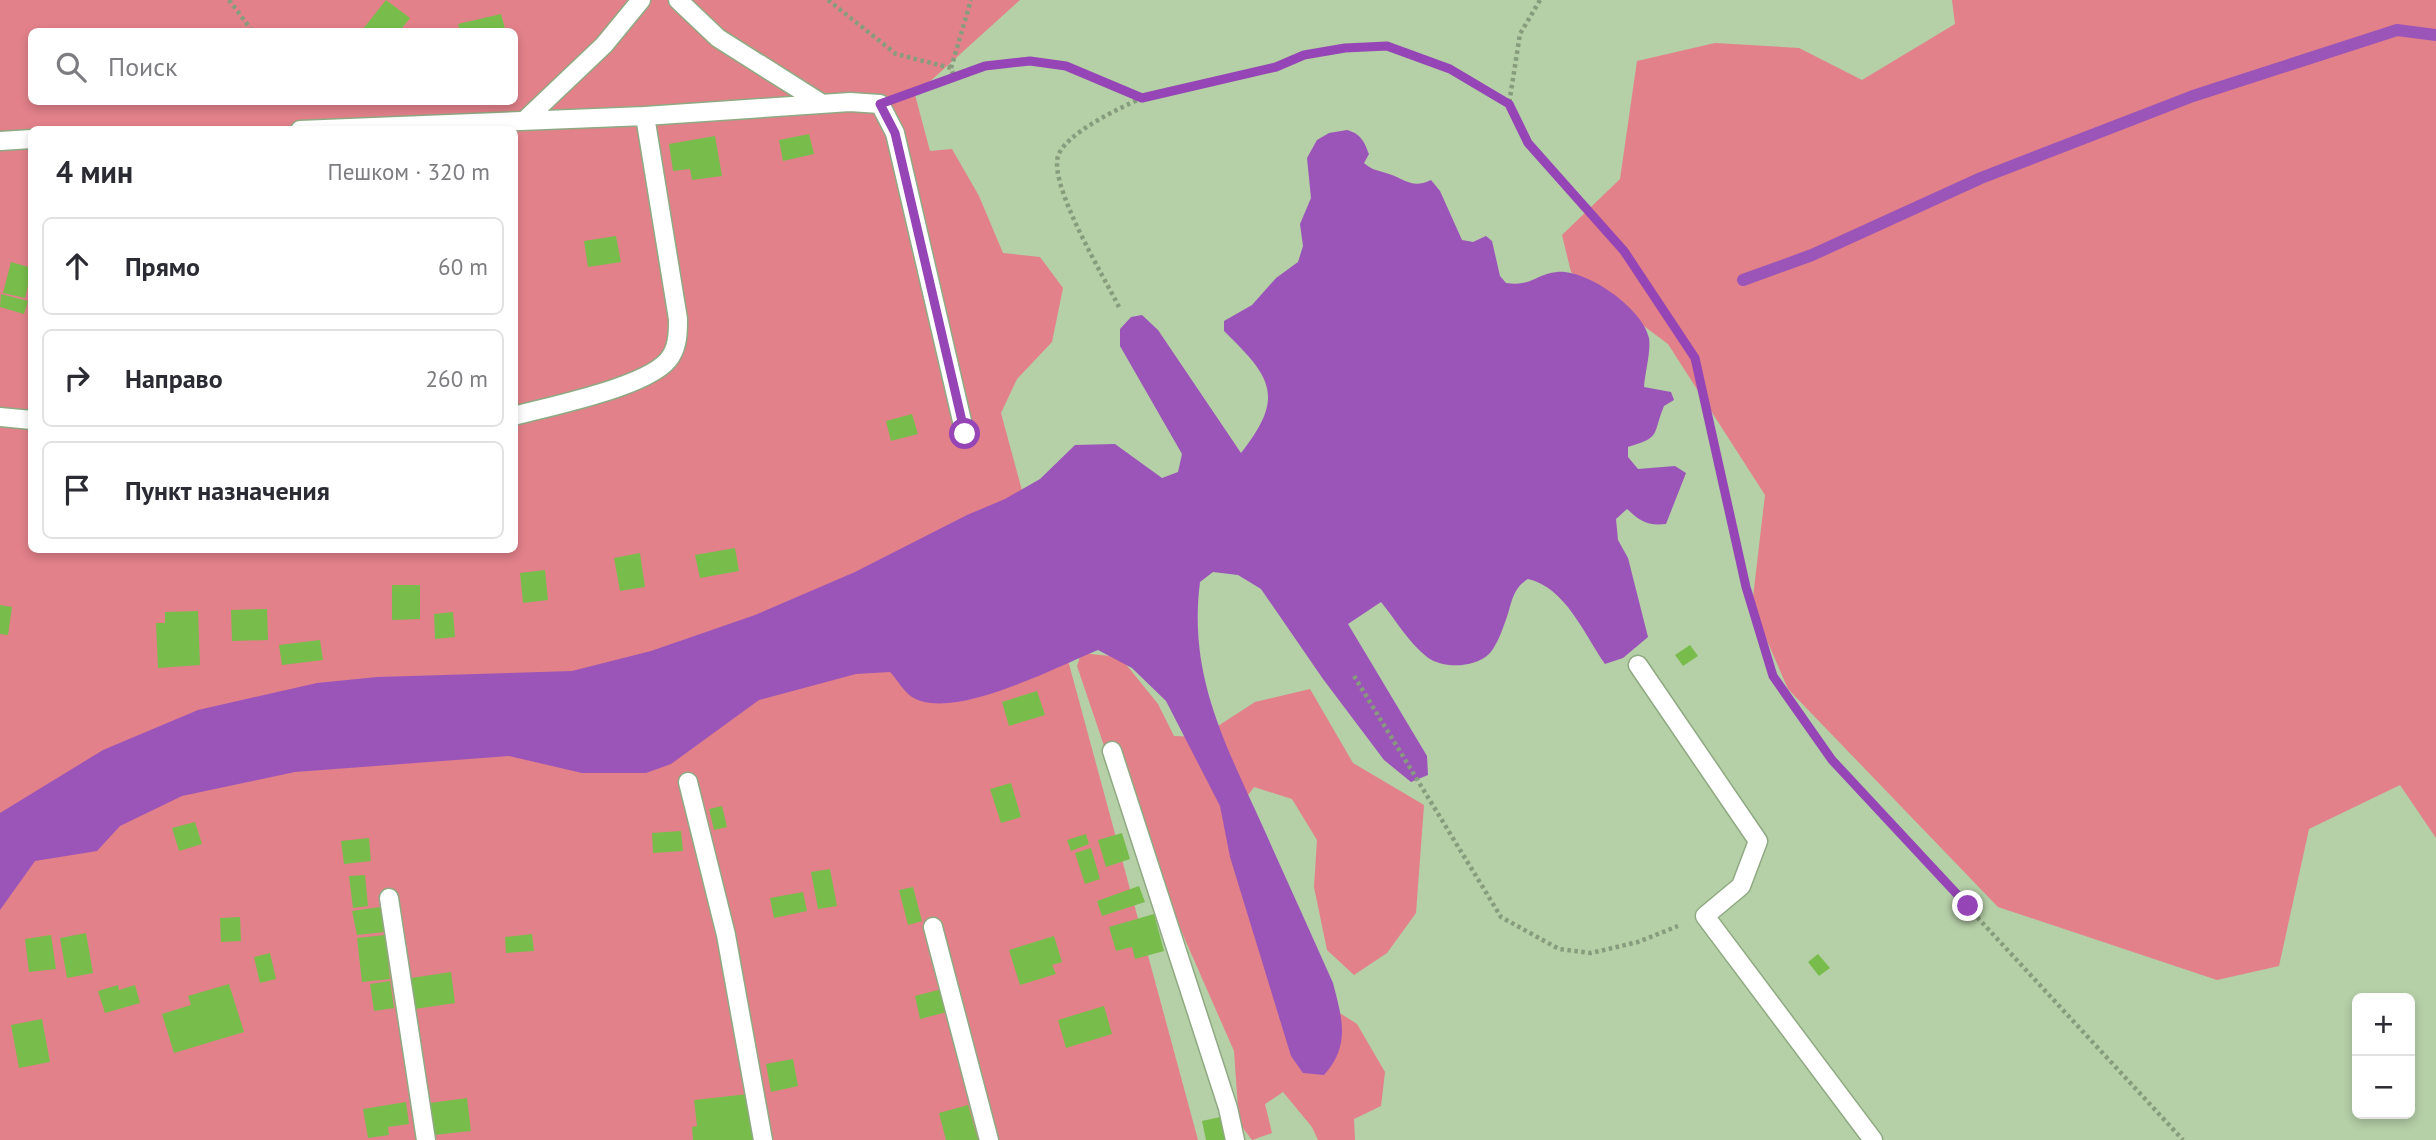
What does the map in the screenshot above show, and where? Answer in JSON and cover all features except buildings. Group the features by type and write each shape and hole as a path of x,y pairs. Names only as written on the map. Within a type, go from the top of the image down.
{"lane":[{"path":"524,121 604,45 641,0"},
{"path":"678,0 718,38 821,103"},
{"path":"399,126 645,116 821,103 880,104 895,133 965,434"},
{"path":"518,415 638,381 659,370 671,356 678,339 678,318 645,116"},
{"path":"0,141 28,139"},
{"path":"0,417 28,420"},
{"path":"1638,665 1759,841 1741,886 1705,915 1874,1140"},
{"path":"1112,751 1228,1108 1235,1140"},
{"path":"688,782 726,935 763,1140"},
{"path":"389,898 426,1140"},
{"path":"933,928 989,1140"}],"path":[{"path":"229,0 250,28"},
{"path":"828,0 896,54 951,68"},
{"path":"954,77 951,68 971,0"},
{"path":"1509,104 1520,34 1540,0"},
{"path":"1119,307 1059,188 1058,156 1075,134 1142,98 1276,67 1304,55 1345,48 1387,46 1450,69 1509,104 1528,143 1624,251 1695,358 1746,587 1773,676 1832,760 2183,1140"},
{"path":"880,104 985,66 1030,61 1066,66 1142,98"},
{"path":"1354,676 1501,917 1559,949 1591,953 1639,942 1705,915"}],"shaded area":[{"path":"0,0 1020,0 915,95 930,151 952,149 979,196 1003,253 1040,257 1063,288 1052,342 1017,379 1001,413 1198,1140 0,1140"},
{"path":"1952,0 2436,0 2436,838 2400,785 2309,829 2279,966 2217,980 1998,907 1788,689 1752,606 1765,495 1668,344 1571,272 1562,235 1620,179 1637,61 1715,43 1799,48 1862,80 1955,24"},
{"path":"1347,130 1364,142 1369,154 1364,163 1370,168 1414,184 1431,180 1440,191 1462,240 1473,242 1486,236 1492,241 1500,276 1506,283 1528,282 1550,273 1569,273 1598,284 1636,315 1649,338 1644,387 1671,392 1674,400 1664,406 1654,434 1628,447 1628,457 1638,469 1675,466 1686,473 1666,524 1644,522 1627,509 1616,519 1618,540 1628,558 1648,637 1623,658 1605,664 1564,602 1541,584 1528,579 1515,594 1496,645 1483,659 1467,664 1441,664 1427,657 1408,638 1381,602 1348,624 1427,756 1428,775 1411,782 1384,760 1323,679 1261,589 1238,575 1213,572 1200,582 1199,648 1213,708 1235,766 1333,983 1341,1020 1341,1042 1333,1064 1324,1075 1303,1073 1291,1056 1230,857 1220,806 1166,701 1132,668 1098,650 1004,689 952,703 930,703 912,697 890,672 856,674 759,700 671,764 646,773 582,773 509,756 295,772 182,796 120,826 97,851 35,861 0,910 0,813 103,750 198,710 317,683 377,677 572,671 651,651 755,615 855,572 967,515 1005,499 1040,479 1075,445 1115,444 1162,478 1178,472 1182,454 1120,346 1120,329 1131,317 1142,315 1158,330 1241,453 1264,416 1268,401 1267,388 1253,361 1224,331 1224,321 1252,305 1276,278 1298,262 1303,246 1300,224 1311,198 1307,158 1317,140 1329,133"},
{"path":"1081,653 1120,657 1158,704 1174,736 1201,737 1255,702 1310,689 1353,763 1424,805 1416,913 1387,953 1354,975 1327,950 1314,887 1317,840 1292,799 1254,787 1243,802 1275,972 1357,1024 1385,1072 1381,1106 1354,1119 1355,1140 1318,1140 1312,1127 1283,1092 1265,1104 1272,1133 1252,1140 1239,1123 1234,1051 1118,787 1077,666"}],"waterway":[{"path":"1743,280 1812,255 1981,178 2193,96 2397,30 2436,35"}],"route":[{"path":"965,434 895,133 880,104 985,66 1030,61 1066,66 1142,98 1276,67 1304,55 1345,48 1387,46 1450,69 1509,104 1528,143 1624,251 1695,358 1746,587 1773,676 1832,760 1968,906"}]}
